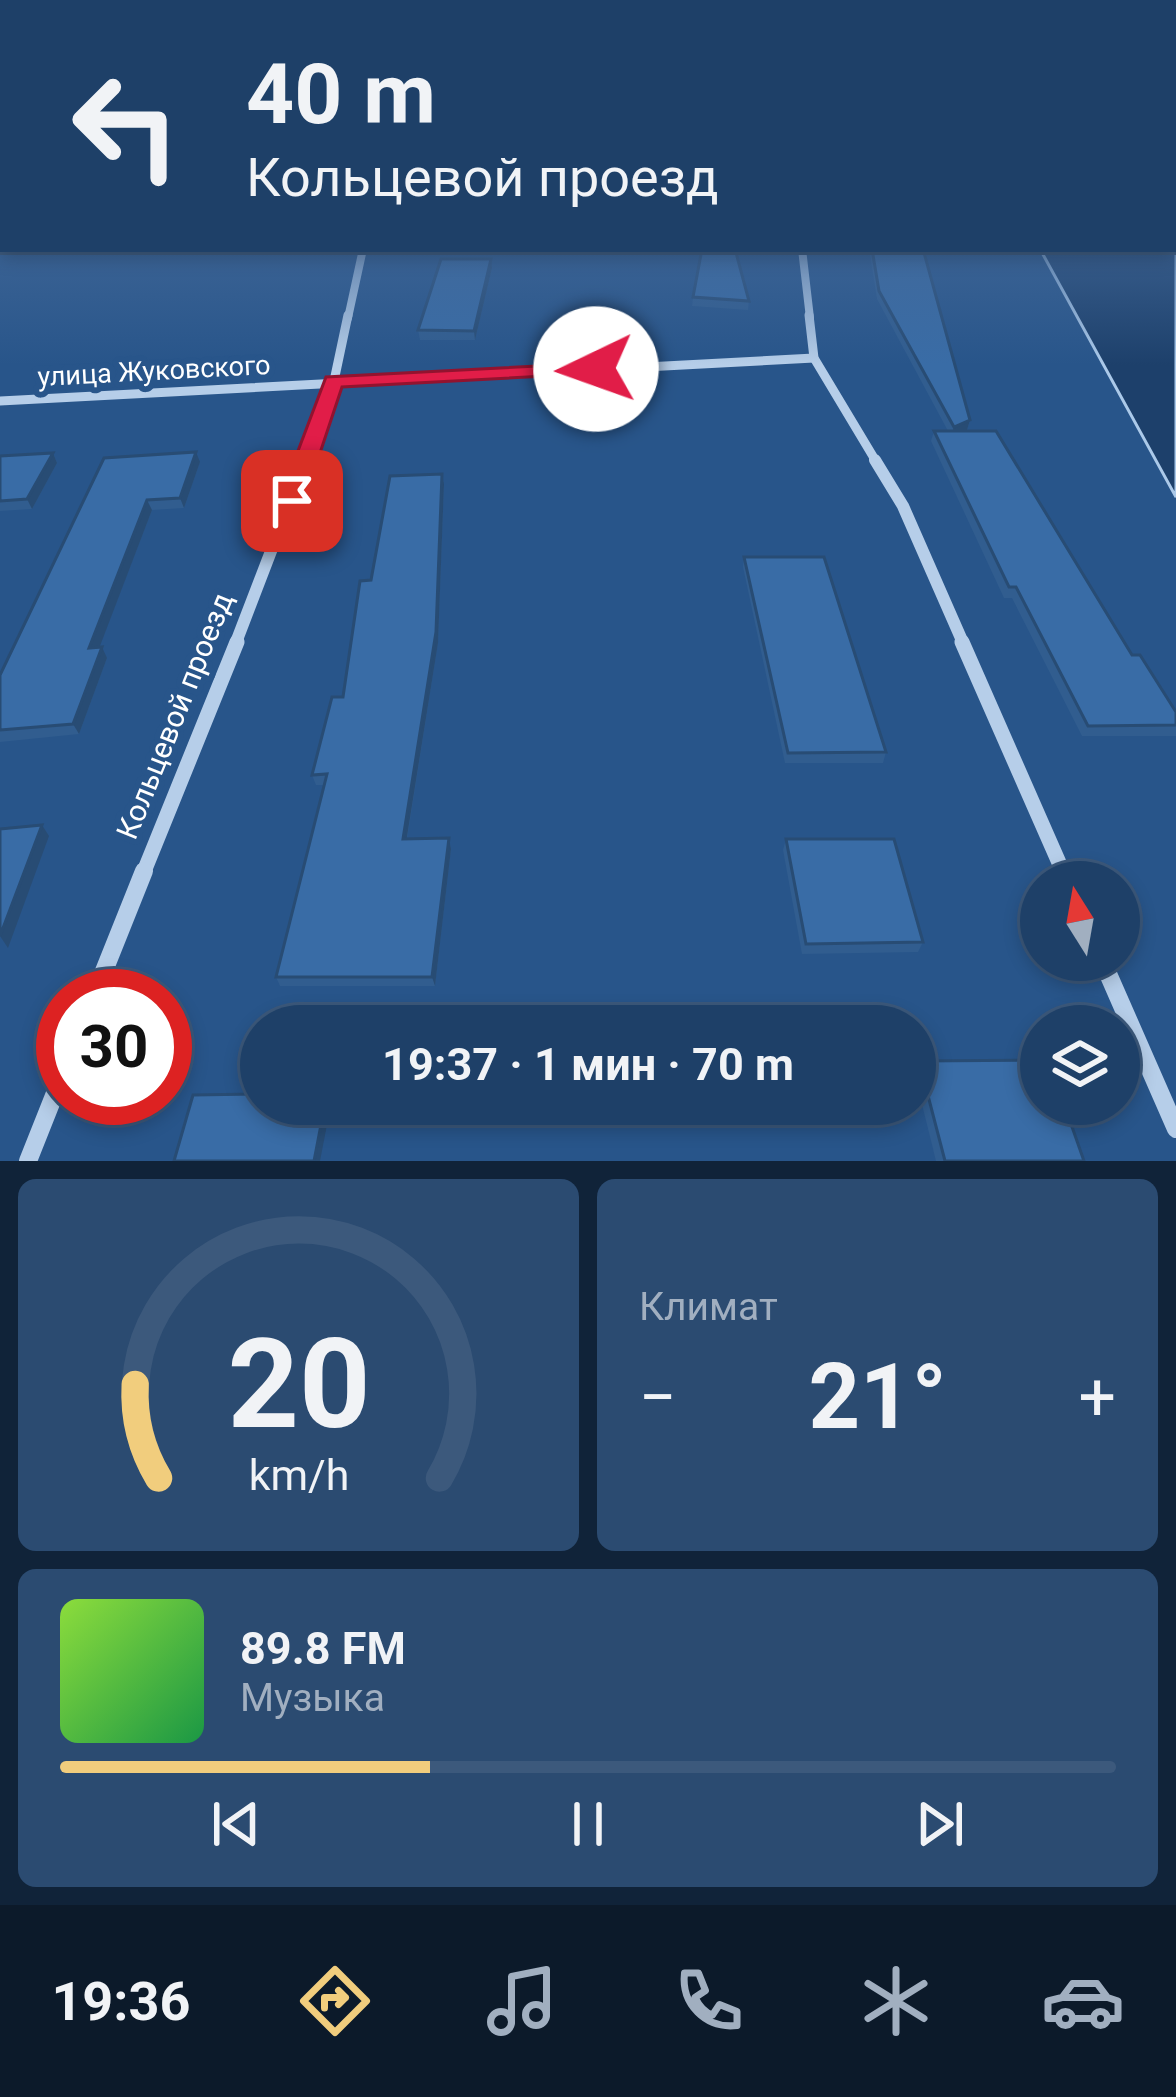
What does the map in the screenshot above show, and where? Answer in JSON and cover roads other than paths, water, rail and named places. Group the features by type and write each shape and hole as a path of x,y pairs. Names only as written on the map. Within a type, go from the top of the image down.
{"street":[{"name":"Кольцевой проезд","path":"105,969 278,541 334,381 361,256"},
{"path":"803,256 814,358 903,506 1059,861"},
{"name":"улица Жуковского","path":"0,401 814,358"},
{"path":"1111,981 1176,1129"},
{"path":"28,1161 42,1125"}],"water":[{"path":"1044,256 1176,256 1176,497"}]}
